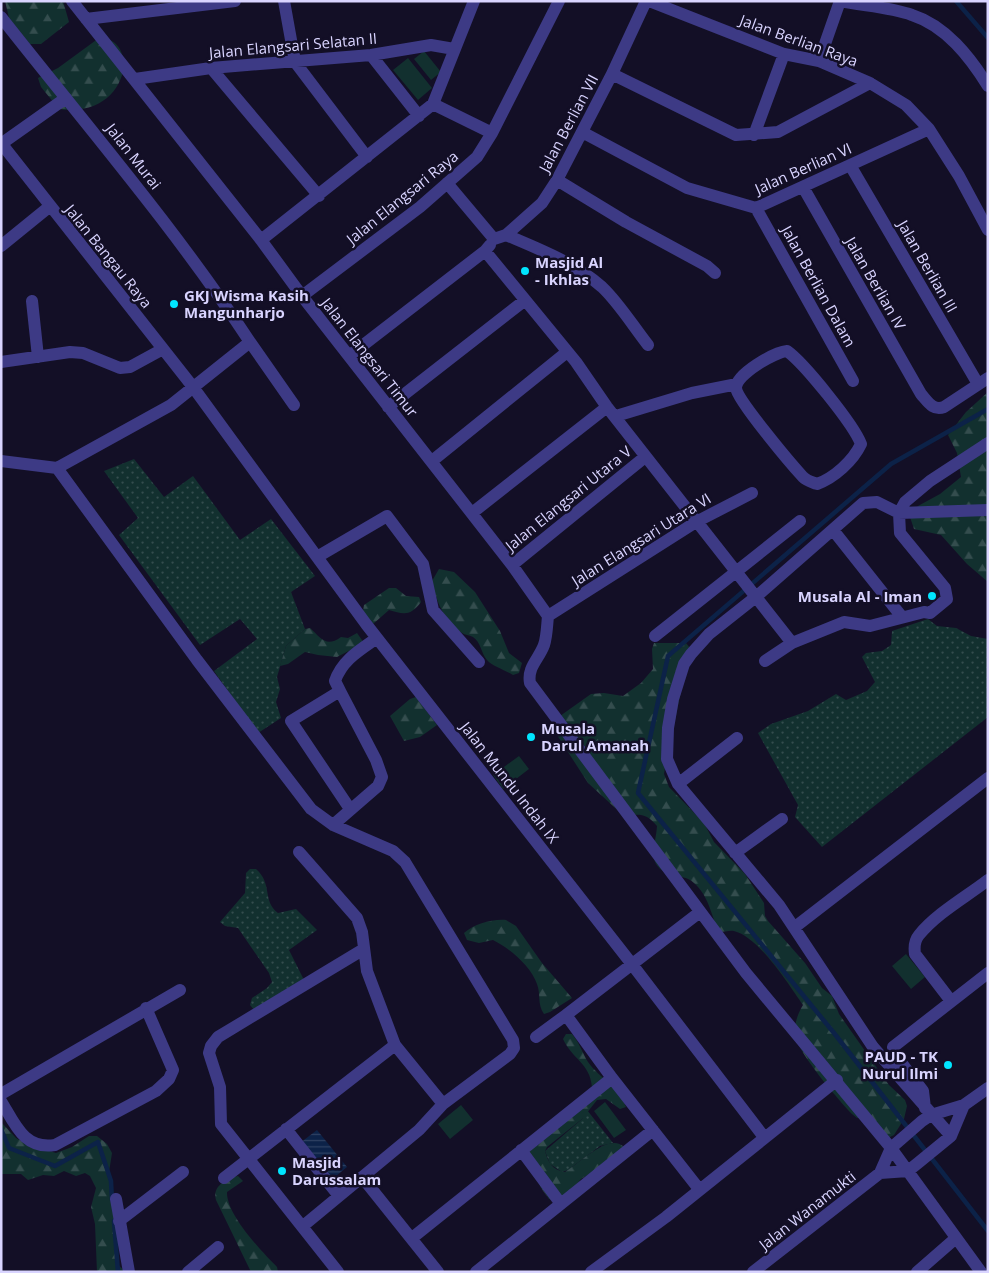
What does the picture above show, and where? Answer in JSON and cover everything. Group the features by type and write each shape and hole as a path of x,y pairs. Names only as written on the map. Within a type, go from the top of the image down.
{"street":[{"name":"Jalan Elangsari Timur","path":"72,1 261,240 302,296 472,513 548,616"},
{"path":"86,19 235,1"},
{"path":"284,1 295,62 367,157"},
{"path":"261,240 433,104 474,1"},
{"name":"Jalan Elangsari Raya","path":"302,296 420,207 477,157 492,133 560,1"},
{"name":"Jalan Berlian Raya","path":"648,1 784,54 819,62 870,83 906,105 929,128 959,176 988,230"},
{"name":"Jalan Berlian VII","path":"349,356 485,251 542,203 557,180 648,1"},
{"path":"819,62 840,1 913,15 939,29 973,62 988,86"},
{"name":"Jalan Murai","path":"1,17 121,164 189,254 294,405"},
{"name":"Jalan Elangsari Selatan II","path":"135,79 212,68 371,55 431,46 454,49"},
{"path":"754,135 784,54"},
{"path":"371,55 418,116"},
{"path":"212,68 319,196"},
{"path":"612,74 736,135 778,132 870,83"},
{"path":"1,144 66,98"},
{"path":"433,104 492,133"},
{"name":"Jalan Berlian VI","path":"582,132 687,188 756,208 929,128"},
{"name":"Jalan Bangau Raya","path":"1,144 193,387 317,557"},
{"name":"Jalan Berlian III","path":"850,165 983,381"},
{"path":"557,180 626,222 707,266 715,273"},
{"path":"447,183 500,237 542,250 585,273 603,288 648,345"},
{"name":"Jalan Berlian IV","path":"803,187 921,394 930,405 939,409 983,381"},
{"path":"1,246 49,207"},
{"name":"Jalan Berlian Dalam","path":"756,208 852,382"},
{"path":"485,251 567,352 645,457 792,643"},
{"path":"32,301 38,357"},
{"path":"388,406 524,301"},
{"path":"1,461 57,468 171,406 250,342"},
{"path":"1,362 70,352 83,353 120,368 130,367 163,349"},
{"path":"472,513 612,412 737,384 769,357 787,351 802,365 858,436 861,444 857,453 828,480 817,484 809,481 740,398 737,384"},
{"path":"432,461 567,352"},
{"path":"765,661 792,643 844,622 870,626 902,617 930,613 948,599 945,588 900,533 899,513 905,502 930,481 988,442"},
{"name":"Jalan Elangsari Utara V","path":"512,566 645,457"},
{"path":"57,468 196,660 312,809 333,825 393,851 405,862 513,1040 514,1048 510,1054 442,1104 419,1130 303,1226"},
{"name":"Jalan Elangsari Utara VI","path":"548,616 696,522 752,493"},
{"path":"655,636 746,584 833,530 858,506 868,501 877,502 899,513 988,510"},
{"path":"317,557 385,516 389,517 423,564 433,610 479,662"},
{"path":"800,521 746,584 684,664 673,699 668,728 667,759 678,784 794,927 873,1047 946,1139"},
{"path":"833,530 902,617"},
{"name":"Jalan Mundu Indah IX","path":"317,557 363,620 631,963 764,1138"},
{"path":"548,616 544,644 532,666 529,675 530,683 746,973 913,1167 956,1238 981,1272"},
{"path":"333,825 378,786 382,777 376,760 335,681 338,671 352,656 377,638"},
{"path":"340,690 291,720 350,810"},
{"path":"678,784 737,738"},
{"path":"794,927 988,778"},
{"path":"735,853 782,819"},
{"path":"299,852 357,918 373,993 394,1045 442,1104"},
{"path":"951,1001 915,954 914,945 918,936 932,923 988,880"},
{"path":"536,1037 700,912"},
{"path":"338,1272 221,1124 220,1087 209,1053 211,1046 218,1038 364,949"},
{"path":"926,1115 924,1090 896,1056 894,1047 988,973"},
{"path":"1,1094 146,1008 180,990"},
{"path":"1,1102 23,1138 38,1145 47,1146 55,1145 156,1091 169,1079 173,1070 146,1008"},
{"path":"566,1015 612,1078 699,1188"},
{"path":"224,1178 394,1045"},
{"path":"412,1238 612,1078"},
{"path":"600,1269 666,1217 699,1188 837,1080"},
{"path":"880,1174 894,1145 926,1115 964,1105 988,1088"},
{"path":"880,1174 913,1167 946,1139 964,1105"},
{"path":"286,1129 338,1196"},
{"path":"476,1272 654,1130"},
{"path":"521,1150 561,1204"},
{"path":"119,1221 183,1172"},
{"name":"Jalan Wanamukti","path":"753,1272 880,1174"},
{"path":"362,1177 438,1272"},
{"path":"116,1199 129,1272"},
{"path":"917,1272 956,1238"},
{"path":"188,1272 218,1247"}],"green space":[{"path":"5,1 63,1 69,22 41,44 30,44 9,18"},
{"path":"99,38 112,41 120,50 124,63 121,77 114,91 101,102 83,109 59,109 41,87 38,78 58,68"},
{"path":"424,51 441,72 431,80 414,59"},
{"path":"408,58 432,88 418,100 393,70"},
{"path":"988,392 988,582 967,564 941,535 914,529 910,517 918,506 940,494 961,477 957,453 948,435 966,412"},
{"path":"134,459 164,497 193,476 240,540 271,519 315,576 291,592 305,629 286,646 277,677 280,689 276,702 281,718 258,733 214,671 257,639 240,619 200,645 119,535 138,518 104,471"},
{"path":"439,569 454,572 475,592 500,631 509,653 522,663 519,673 513,675 489,662 476,639 462,633 450,623 436,596 432,581"},
{"path":"389,588 396,588 406,596 419,597 421,602 413,610 406,613 389,610 373,624 363,611 364,605"},
{"path":"928,619 937,626 956,628 971,636 988,639 988,717 822,847 795,817 798,805 758,733 771,724 808,711 836,694 846,700 867,691 875,682 862,657 866,653 882,651 891,645 892,631"},
{"path":"310,628 328,642 341,637 348,638 357,633 364,643 337,657 305,652 288,664 280,666 286,646 305,629"},
{"path":"654,643 686,643 690,648 664,774 669,787 704,823 714,842 745,874 764,903 765,916 768,921 805,963 822,988 832,996 839,1014 889,1085 905,1100 907,1106 904,1119 894,1135 888,1138 873,1119 857,1118 852,1114 802,1052 797,1042 795,1030 799,1012 803,1005 773,963 744,935 732,931 719,932 699,888 689,880 663,871 655,861 654,848 657,826 642,815 624,816 588,783 557,735 560,716 591,694 604,693 623,696 641,683 653,669 652,649"},
{"path":"416,697 437,725 420,737 404,741 390,716 410,699"},
{"path":"519,756 529,769 503,789 493,775"},
{"path":"250,869 256,869 261,875 270,903 278,913 296,909 317,930 289,950 304,980 254,1010 250,1005 252,998 267,988 272,982 269,973 238,928 225,926 220,922 245,893 246,873"},
{"path":"506,920 516,926 542,963 572,998 544,1014 534,977 525,964 493,940 479,943 467,940 464,933 484,923"},
{"path":"906,954 925,977 911,989 892,966"},
{"path":"566,1034 572,1034 588,1062 613,1087 626,1107 620,1109 606,1099 597,1100 582,1119 547,1147 545,1151 549,1162 557,1169 565,1172 602,1146 618,1143 624,1147 596,1170 581,1179 571,1191 555,1201 549,1199 541,1188 527,1154 592,1087 588,1072 563,1039"},
{"path":"605,1102 626,1130 614,1138 594,1111"},
{"path":"461,1105 473,1120 450,1139 438,1124"},
{"path":"587,1110 613,1143 600,1146 568,1170 562,1172 550,1164 545,1151 582,1119"},
{"path":"1,1122 16,1138 27,1144 56,1153 72,1147 89,1136 97,1136 107,1144 112,1153 109,1172 119,1243 115,1258 117,1264 126,1272 97,1272 95,1224 91,1207 96,1188 90,1176 85,1173 76,1176 64,1171 54,1176 43,1175 28,1180 21,1174 1,1174"},
{"path":"238,1176 243,1181 227,1192 232,1211 246,1232 277,1267 278,1272 251,1272 216,1200 215,1195 218,1187 229,1179"}],"water":[{"path":"317,1130 347,1167 330,1181 300,1143"}],"waterway":[{"path":"956,1 988,38"},
{"path":"988,409 891,464 668,656 638,793 834,1033 988,1231"},
{"path":"1,1129 9,1148 55,1166 98,1142 111,1181 112,1200"},
{"path":"114,1221 118,1272"}],"place":[{"name":"Masjid Al - Ikhlas","path":"525,271"},
{"name":"GKJ Wisma Kasih Mangunharjo","path":"174,304"},
{"name":"Musala Al - Iman","path":"932,596"},
{"name":"Musala Darul Amanah","path":"531,737"},
{"name":"PAUD - TK Nurul Ilmi","path":"948,1065"},
{"name":"Masjid Darussalam","path":"282,1171"}]}
